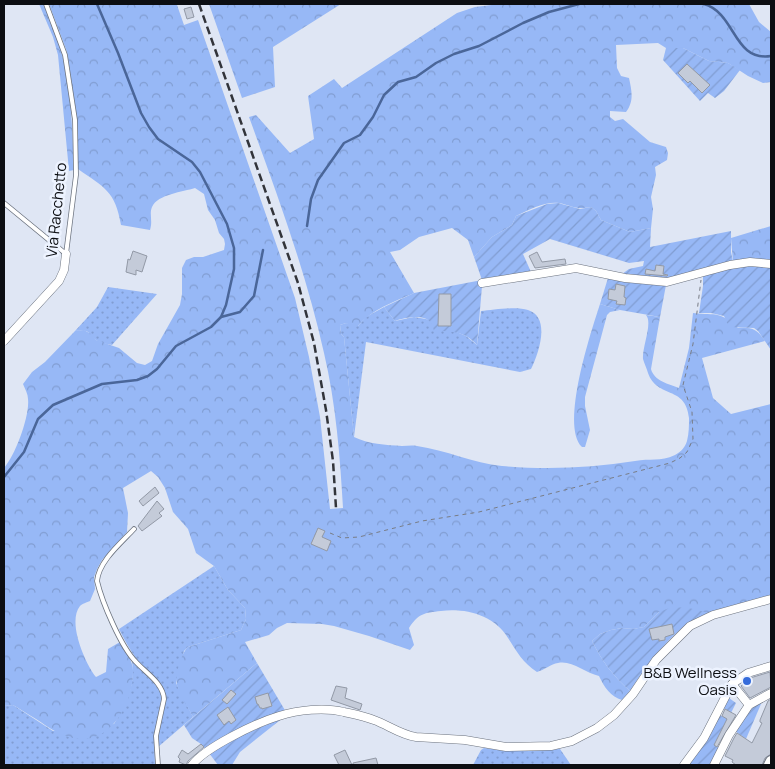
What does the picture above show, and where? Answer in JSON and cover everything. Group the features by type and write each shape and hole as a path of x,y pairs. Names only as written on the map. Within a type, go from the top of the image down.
{"street":[{"name":"Via Racchetto","path":"4,340 59,281 64,270 66,254"},
{"path":"482,284 574,268 625,278 670,282 701,272 743,263 771,264"},
{"path":"192,765 215,746 268,720 284,715 313,711 338,711 370,718 408,736 465,740 506,747 550,746 567,743 597,728 614,715 633,694 656,660 690,626 713,615 771,599"},
{"path":"684,765 704,738 732,684 748,673 771,666"},
{"path":"732,684 749,705"},
{"path":"714,765 749,705 771,693"},
{"path":"770,765 771,761"}],"lane":[{"name":"Via Racchetto","path":"46,4 63,49 74,120 76,175 66,254"},
{"path":"4,203 66,254"},
{"path":"134,529 106,560 98,574 97,581 113,622 127,649 136,663 159,686 163,693 164,699 156,736 158,765"}],"path":[{"path":"330,533 350,539 429,520 479,512 670,463 684,456 690,449 693,439 692,412 683,385 693,344 702,285 701,272"}],"green space":[{"path":"39,4 44,4 53,25 67,77 71,108 74,170 69,171 58,55 53,37"},
{"path":"49,4 181,4 177,5 184,25 198,20 295,298 309,357 320,417 330,509 343,508 332,391 317,323 300,263 249,117 256,115 290,153 314,139 308,96 334,79 342,88 457,13 475,7 500,4 749,4 759,22 771,32 771,82 763,83 728,63 709,61 683,48 666,48 658,43 616,45 617,68 621,76 629,78 632,96 626,112 610,111 610,117 615,121 623,119 650,142 666,147 668,153 667,160 655,167 656,175 651,197 653,209 651,228 630,232 601,220 596,211 591,207 578,208 559,203 548,203 516,216 512,225 492,237 474,257 468,240 452,228 419,237 400,250 390,252 414,293 377,310 358,326 353,327 346,323 340,325 341,334 344,337 354,437 377,444 428,448 502,466 535,468 585,467 660,459 675,455 684,447 689,429 687,408 677,396 652,381 643,359 648,329 646,315 660,317 651,369 662,382 679,388 689,348 693,313 722,316 738,328 757,331 765,341 702,358 713,398 731,414 771,404 771,595 709,613 659,612 644,627 622,628 600,634 592,641 613,674 630,691 622,700 614,697 608,691 599,676 568,663 558,663 537,672 517,653 502,630 487,619 469,612 450,610 426,613 419,617 409,628 414,645 410,650 334,626 287,623 269,635 245,642 257,663 193,717 177,685 178,671 183,654 188,647 241,630 246,619 245,608 228,590 214,566 196,553 188,529 173,512 165,488 158,477 151,471 123,488 128,513 127,532 102,560 94,577 95,589 90,601 80,606 75,622 76,632 83,653 96,677 106,672 108,649 120,642 131,661 133,669 130,694 120,715 105,732 96,737 78,739 59,733 13,705 4,706 4,468 13,455 27,415 28,397 23,384 32,372 45,362 75,331 84,330 96,340 119,348 137,363 145,365 152,361 158,344 180,305 182,268 186,260 224,250 225,244 215,220 208,210 204,194 195,188 165,196 155,203 151,210 150,230 121,225 112,197 102,186 78,169 76,112 67,52"},
{"path":"209,4 341,4 273,47 275,87 242,98"},
{"path":"666,48 683,48 709,61 728,63 740,70 724,91 715,98 708,93 700,101 663,60"},
{"path":"558,203 580,209 591,207 596,211 601,220 630,232 651,228 650,247 731,231 733,262 667,281 622,274 629,269 643,266 644,261 629,263 550,239 523,254 531,272 482,286 477,345 463,334 434,331 432,324 424,318 414,317 395,321 384,307 414,293 482,280 474,257 492,237 512,225 516,216 547,204"},
{"path":"771,226 771,261 733,262 731,238"},
{"path":"756,265 771,267 771,350 754,328 729,327 724,316 699,313 703,274 714,270"},
{"path":"608,278 666,285 660,317 620,310 600,304"},
{"path":"108,287 157,294 112,345 98,341 86,331 75,331 97,307"},
{"path":"600,304 620,310 610,312 607,315 585,397 590,430 585,447 582,447 576,436 574,419 576,399 579,378"},
{"path":"384,307 395,321 414,317 426,319 466,336 477,345 481,311 511,308 528,310 535,314 539,320 541,328 540,345 531,369 520,372 366,342 354,437 344,337 341,334 340,325 346,323 358,326 366,317"},
{"path":"214,566 228,590 245,608 246,619 241,630 188,647 184,651 176,683 193,717 158,747 165,702 164,691 158,681 137,660 119,629"},
{"path":"672,607 689,608 709,613 685,626 674,635 654,657 630,691 608,668 592,641 600,634 611,630 644,627 659,612"},
{"path":"132,661 158,687 161,693 154,739 155,765 4,765 4,706 13,705 53,731 114,724 129,694 133,678"},
{"path":"257,663 286,712 206,750 192,738 184,725"},
{"path":"729,698 736,703 715,745 721,749 712,765 689,765 707,740 720,715 723,717 727,710 723,708"},
{"path":"758,702 761,704 746,739 735,731 747,711"},
{"path":"284,717 240,752 232,765 218,765 209,753 227,742"},
{"path":"484,748 508,751 560,749 571,765 473,765"}],"building":[{"path":"191,7 194,17 187,19 184,9"},
{"path":"687,64 710,85 702,93 690,81 688,83 678,73"},
{"path":"133,251 147,256 142,272 136,270 136,275 126,272 128,259 130,260"},
{"path":"537,252 542,262 565,259 566,264 535,268 529,256"},
{"path":"656,265 664,266 663,274 668,275 645,274 646,269 655,271"},
{"path":"616,284 625,286 625,305 616,304 617,301 608,299 609,289 615,290"},
{"path":"439,294 451,294 451,326 438,326"},
{"path":"155,487 159,493 143,506 139,501"},
{"path":"157,501 164,509 159,513 162,516 142,531 138,526"},
{"path":"318,528 325,531 322,537 331,541 327,551 311,544"},
{"path":"672,624 674,634 665,637 665,640 652,640 649,629"},
{"path":"770,672 771,687 750,698 741,686 750,678"},
{"path":"336,686 347,688 345,698 362,704 360,710 331,700"},
{"path":"231,690 236,694 227,704 222,700"},
{"path":"268,693 272,706 262,709 257,704 255,697"},
{"path":"771,699 771,754 765,758 762,765 736,765 732,762 733,760 725,756 734,738 737,733 752,743 762,723 760,720 768,701"},
{"path":"228,707 236,720 231,724 229,721 224,725 217,715"},
{"path":"725,709 736,715 717,747 714,745 727,719 722,716"},
{"path":"201,744 204,747 186,765 179,762 180,759 178,757 182,750 188,754"},
{"path":"345,750 352,765 339,765 334,755"},
{"path":"376,758 378,765 353,765 353,763"}],"waterway":[{"path":"4,477 24,452 38,419 53,405 102,384 137,380 148,376 157,369 176,346 211,327 221,317 226,305 234,269 234,248 227,224 200,172 192,162 158,139 149,127 141,113 97,4"},
{"path":"307,226 311,199 318,180 344,143 360,135 373,117 384,95 398,82 416,77 436,63 454,54 479,46 523,23 549,12 579,4"},
{"path":"704,4 715,9 723,17 749,52 759,56 771,56"},
{"path":"221,317 240,312 254,296 263,250"}],"railway":[{"path":"199,4 298,283 314,343 326,410 333,461 336,508"}],"place":[{"name":"B&B Wellness Oasis","path":"747,681"}]}
